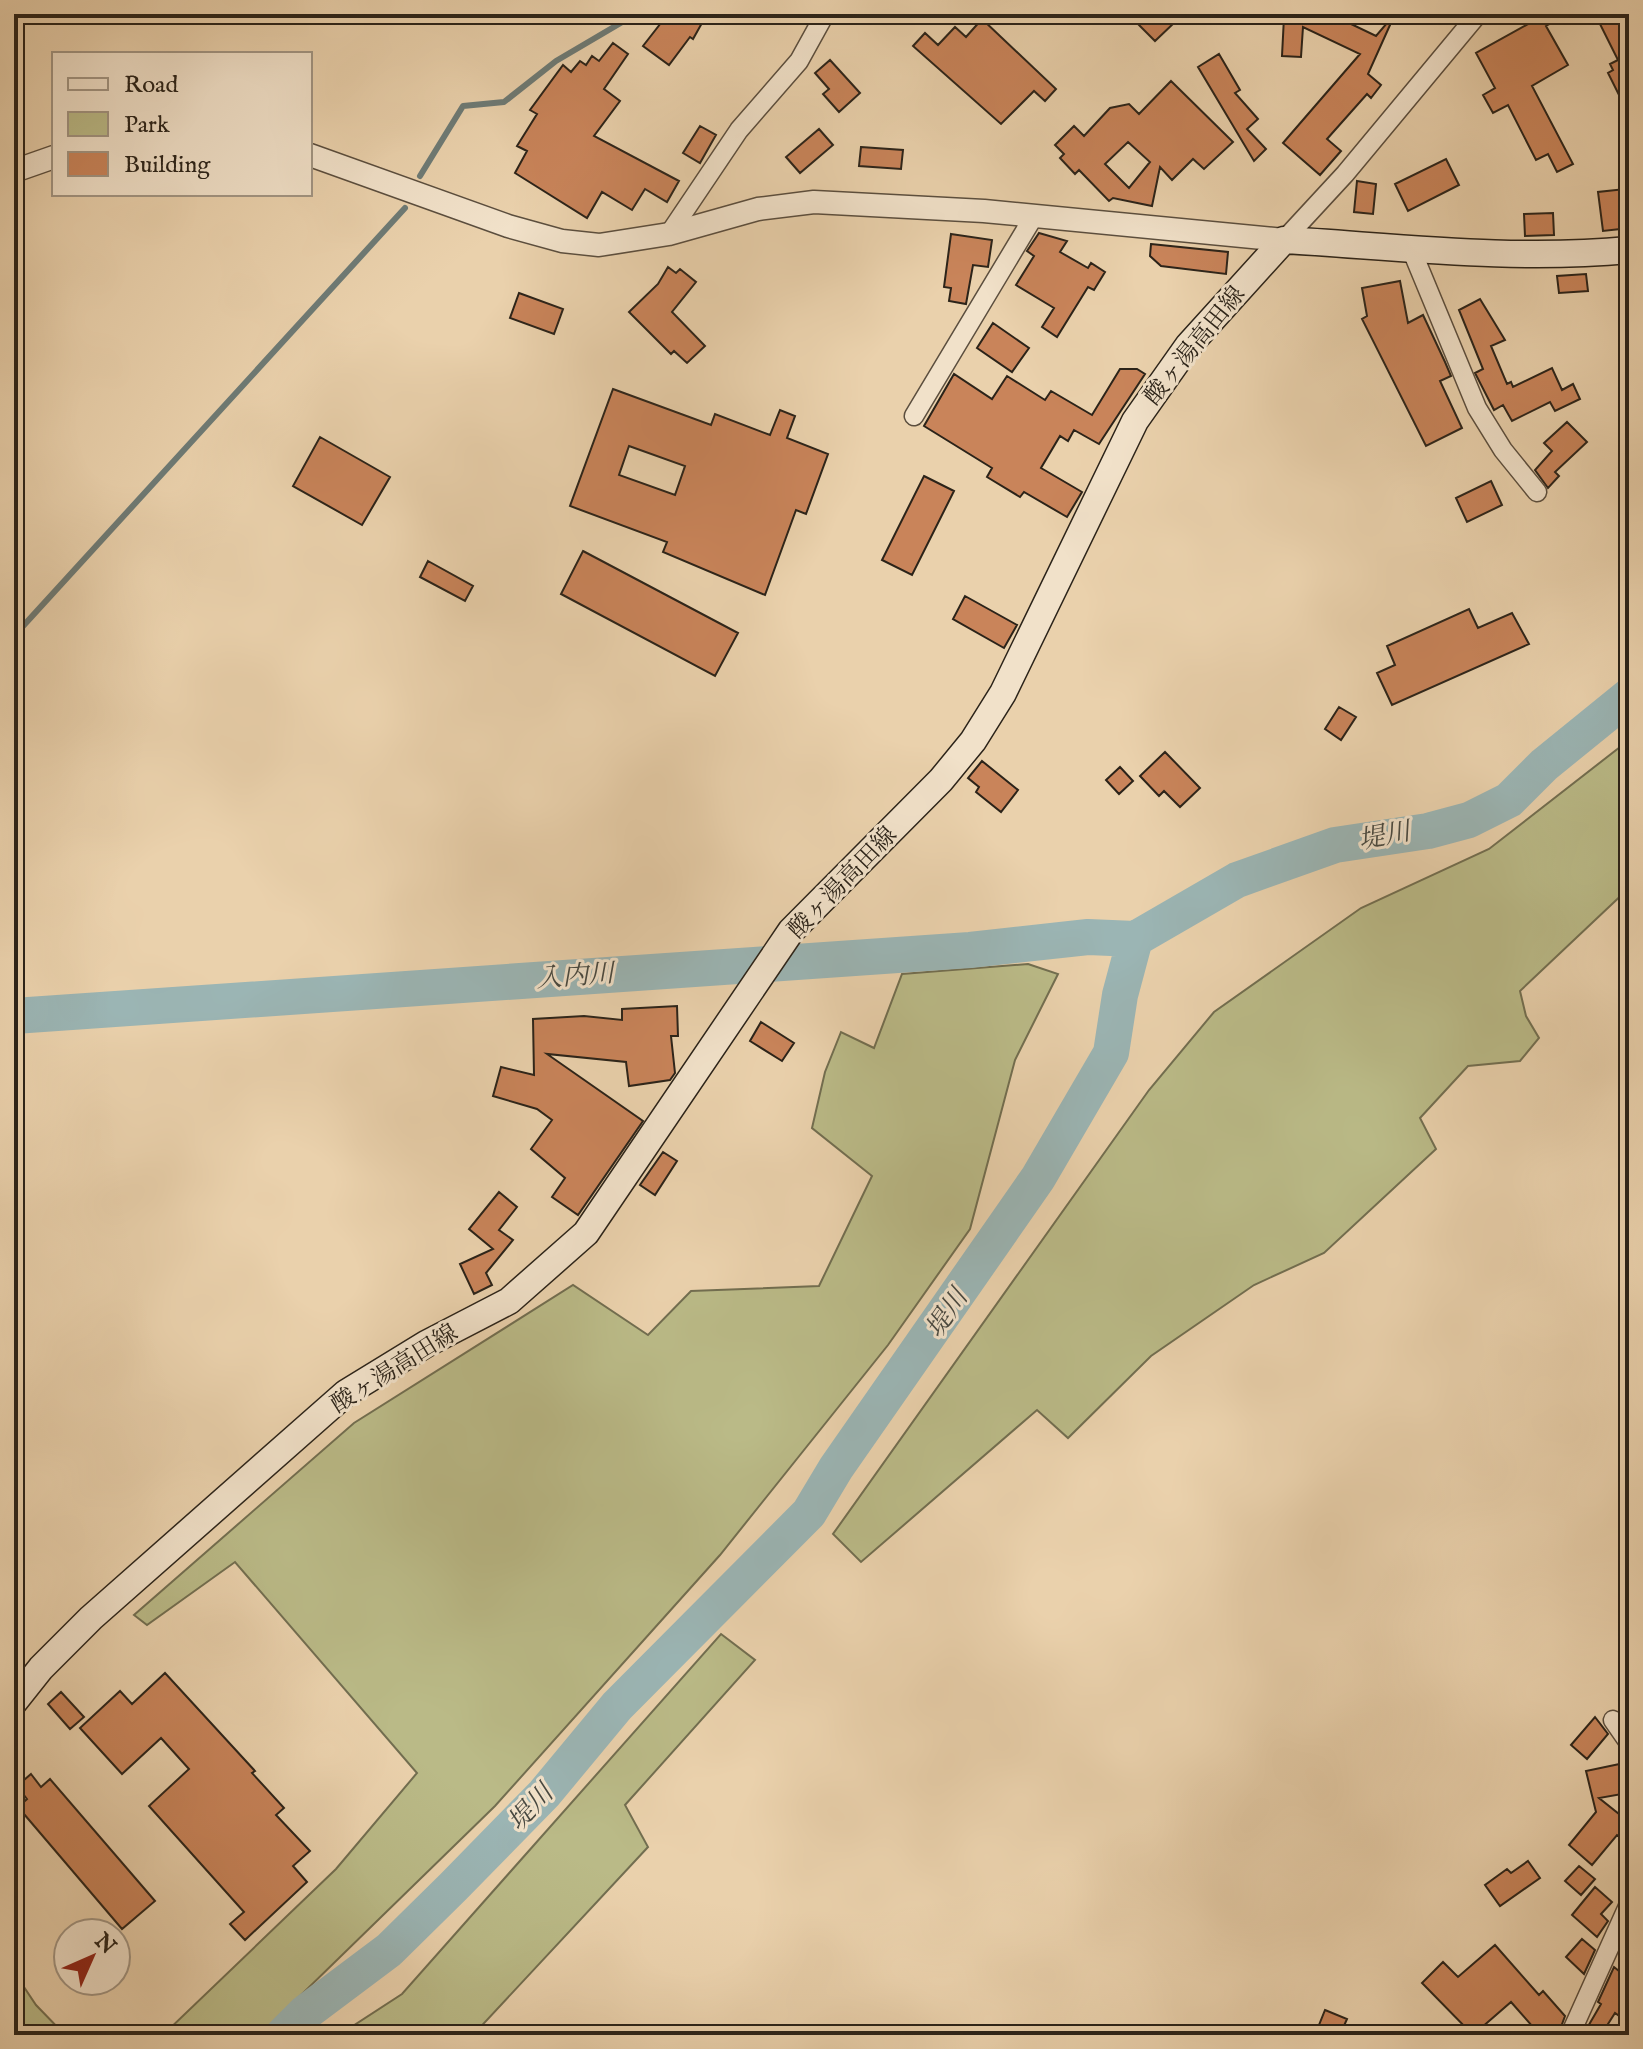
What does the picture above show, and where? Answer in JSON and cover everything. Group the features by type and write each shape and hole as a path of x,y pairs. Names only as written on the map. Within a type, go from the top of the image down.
{"main road":[{"path":"1284,240 1412,251 1567,256 1629,250"},
{"name":"酸ヶ湯高田線","path":"14,1702 41,1668 91,1618 256,1468 346,1393 426,1344 509,1301 586,1233 791,931 941,780 973,741 1003,693 1135,421 1188,346 1284,240"}],"street":[{"path":"669,234 739,130 799,61 825,14"},
{"path":"312,156 508,226 562,241 599,245 669,234 758,209 814,202 1034,216 1284,240 1345,174 1478,14"},
{"path":"14,171 52,158"},
{"path":"914,416 1034,216"},
{"path":"1412,251 1477,408 1503,450 1537,492"},
{"path":"1613,1720 1629,1743"},
{"path":"1570,2035 1629,1904"}],"green space":[{"path":"1629,740 1629,888 1520,991 1526,1016 1539,1038 1520,1061 1468,1066 1420,1118 1436,1149 1324,1253 1254,1285 1151,1356 1068,1438 1037,1410 861,1562 833,1534 1149,1090 1214,1012 1361,908 1489,849"},
{"path":"1028,964 1058,974 1015,1060 970,1229 888,1345 720,1555 495,1806 260,2035 163,2035 336,1869 417,1773 235,1562 147,1625 134,1615 354,1423 573,1285 648,1335 691,1291 819,1286 872,1176 812,1128 825,1072 841,1032 874,1048 902,974"},
{"path":"721,1634 755,1660 625,1805 648,1847 473,2035 339,2035 402,1994"},
{"path":"14,1972 36,2005 65,2035 14,2035"}],"building":[{"path":"668,14 707,14 693,39 690,37 669,65 643,46"},
{"path":"1128,14 1167,14 1175,22 1155,41"},
{"path":"1276,14 1356,14 1351,24 1376,36 1387,23 1390,25 1368,74 1381,85 1371,98 1367,94 1327,139 1341,151 1320,175 1283,143 1360,54 1303,27 1301,57 1282,56 1284,17"},
{"path":"1523,14 1567,14 1546,26 1568,65 1532,86 1573,164 1557,172 1548,154 1536,160 1508,105 1493,113 1483,95 1495,88 1476,53 1528,24"},
{"path":"1595,14 1618,14 1629,36 1629,115 1608,73 1613,70 1610,64 1618,60"},
{"path":"982,19 1056,89 1045,101 1034,91 1001,124 913,46 925,33 938,45 955,27 966,37"},
{"path":"613,43 628,54 604,89 620,101 594,136 679,181 667,202 645,189 632,210 602,192 587,218 515,173 527,151 517,146 537,114 530,110 563,65 571,72 580,61 586,65 592,56 599,61"},
{"path":"1219,54 1240,90 1235,93 1258,119 1247,129 1266,149 1254,161 1198,67"},
{"path":"830,60 860,93 839,112 823,94 829,89 815,73"},
{"path":"1171,81 1233,142 1204,169 1193,159 1172,180 1160,167 1152,206 1113,198 1109,201 1079,170 1075,174 1060,158 1064,154 1055,145 1074,126 1084,136 1110,108 1129,104 1139,114","holes":["1128,142 1150,162 1129,188 1105,164"]},
{"path":"700,126 716,135 700,163 683,153"},
{"path":"819,129 833,145 800,173 786,157"},
{"path":"861,147 903,150 901,169 859,166"},
{"path":"1446,159 1459,185 1408,211 1395,184"},
{"path":"1357,181 1376,184 1373,214 1354,212"},
{"path":"1625,189 1629,228 1603,231 1598,192"},
{"path":"1553,213 1554,235 1525,236 1524,214"},
{"path":"1039,233 1067,241 1060,252 1088,268 1091,263 1105,272 1094,290 1088,287 1057,337 1042,327 1054,308 1016,285 1034,256 1027,251"},
{"path":"951,234 992,240 988,267 973,265 966,304 949,301 951,288 944,287"},
{"path":"1151,244 1228,252 1226,274 1161,266 1150,256"},
{"path":"668,267 676,273 680,269 696,282 672,312 705,346 687,363 674,351 671,354 629,312 658,284"},
{"path":"1586,274 1588,291 1559,293 1557,276"},
{"path":"1400,281 1408,323 1423,315 1451,376 1440,381 1462,428 1426,446 1362,319 1367,316 1362,288"},
{"path":"519,293 563,309 554,334 510,318"},
{"path":"1480,299 1505,340 1491,346 1507,384 1511,382 1513,387 1552,368 1562,390 1573,384 1580,399 1555,411 1550,402 1512,421 1503,405 1494,410 1475,373 1483,369 1459,310"},
{"path":"993,323 1029,348 1012,372 977,348"},
{"path":"1120,369 1137,369 1145,374 1099,444 1074,430 1068,441 1060,436 1041,468 1082,492 1067,517 1024,492 1020,497 987,477 992,468 924,426 954,374 992,399 1007,376 1045,400 1051,391 1092,415"},
{"path":"613,389 711,425 715,414 770,435 780,410 795,416 787,438 828,454 806,514 796,510 765,595 663,552 667,542 570,506","holes":["629,446 685,466 675,495 619,475"]},
{"path":"1567,422 1587,442 1555,472 1559,476 1548,488 1535,470 1552,451 1544,443"},
{"path":"320,437 390,477 362,525 293,486"},
{"path":"924,476 954,491 912,575 882,560"},
{"path":"1491,481 1502,505 1467,522 1456,498"},
{"path":"583,551 738,633 715,676 561,594"},
{"path":"428,561 473,586 465,601 420,577"},
{"path":"965,596 1017,625 1004,648 953,619"},
{"path":"1469,609 1478,628 1512,613 1529,644 1392,705 1377,673 1395,665 1387,646"},
{"path":"1339,707 1356,717 1341,740 1325,729"},
{"path":"1165,752 1200,788 1180,807 1164,791 1159,796 1140,776"},
{"path":"982,761 1018,790 1001,812 976,792 979,787 968,778"},
{"path":"1120,767 1133,781 1119,794 1106,780"},
{"path":"677,1006 678,1036 671,1036 675,1073 670,1080 629,1086 626,1062 547,1054 643,1121 578,1215 552,1197 565,1178 531,1149 552,1120 537,1109 493,1096 501,1067 534,1075 533,1019 584,1016 622,1020 622,1009"},
{"path":"761,1022 794,1043 782,1061 750,1041"},
{"path":"663,1152 677,1161 655,1195 640,1185"},
{"path":"499,1192 517,1207 499,1230 513,1240 486,1273 492,1285 474,1294 460,1264 493,1249 469,1229"},
{"path":"165,1673 255,1771 252,1773 284,1808 276,1815 310,1851 293,1866 307,1882 245,1940 230,1924 244,1912 149,1806 189,1769 161,1738 122,1774 80,1728 120,1691 132,1704"},
{"path":"61,1692 84,1717 70,1729 48,1704"},
{"path":"1595,1717 1608,1734 1587,1759 1571,1745"},
{"path":"1629,1762 1629,1788 1621,1789 1622,1794 1599,1798 1629,1822 1629,1844 1617,1835 1592,1865 1569,1845 1596,1812 1586,1771"},
{"path":"31,1774 41,1787 50,1779 155,1901 132,1921 132,1917 112,1917 18,1807 27,1799 17,1786"},
{"path":"1528,1861 1540,1878 1500,1906 1485,1885 1507,1869 1511,1873"},
{"path":"1579,1866 1595,1879 1581,1895 1565,1881"},
{"path":"1595,1887 1612,1902 1601,1914 1608,1921 1597,1937 1572,1915"},
{"path":"1582,1939 1595,1950 1584,1974 1566,1957"},
{"path":"1495,1945 1539,1995 1543,1991 1565,2016 1558,2035 1540,2035 1511,2002 1473,2035 1422,1983 1443,1962 1458,1977"},
{"path":"1629,1955 1629,2023 1615,2013 1601,2035 1583,2035 1601,2004 1598,2002 1614,1967 1619,1971"},
{"path":"1325,2010 1347,2019 1340,2035 1315,2035"}],"waterway":[{"path":"420,176 463,106 504,102 556,61 624,21 627,14"},
{"path":"14,636 405,208"},
{"name":"堤川","path":"283,2035 305,2013 389,1950 453,1887 544,1794 617,1706 809,1513 836,1468 1038,1178 1111,1053 1120,995 1135,939 1237,880 1335,845 1428,831 1469,820 1509,800 1544,765 1629,696"},
{"name":"入内川","path":"14,1016 970,950 1088,937 1135,939"}]}
